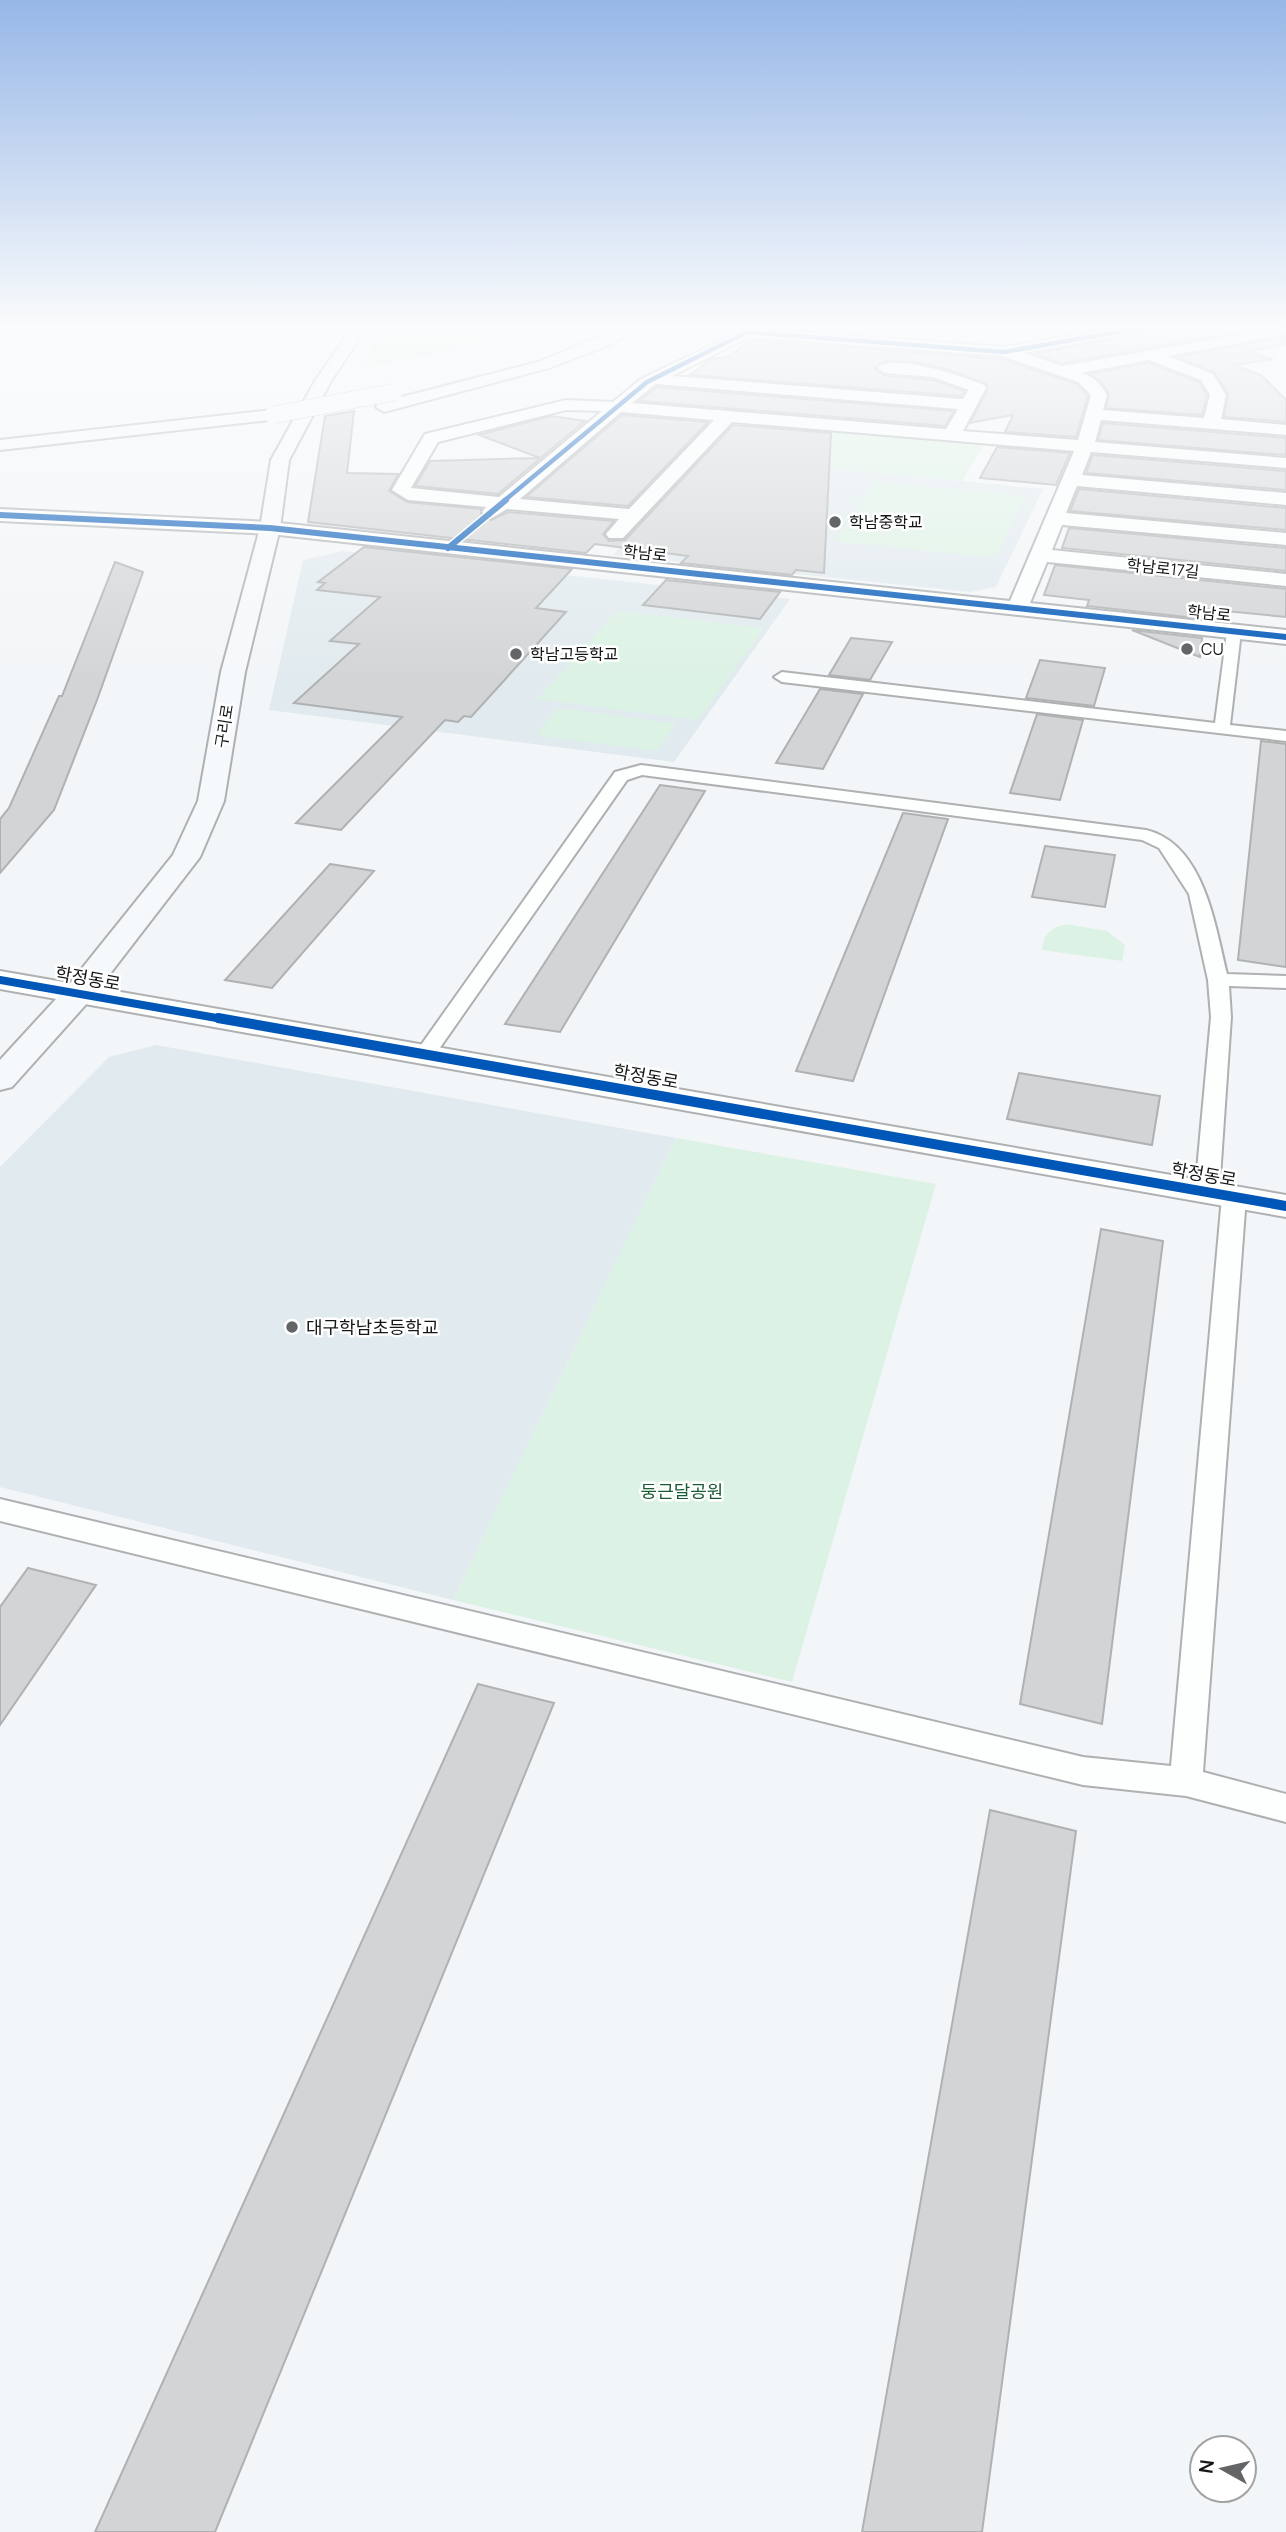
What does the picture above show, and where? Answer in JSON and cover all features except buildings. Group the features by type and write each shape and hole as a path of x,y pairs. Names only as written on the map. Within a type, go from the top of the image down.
{"main road":[{"path":"0,456 123,445"},
{"name":"구리로","path":"0,1080 78,994 186,857 211,801 233,672 270,528 280,460 288,445"}],"street":[{"path":"427,445 401,490 408,494 634,515"},
{"path":"448,548 571,445"},
{"path":"589,563 700,445"},
{"path":"1017,609 1086,445"},
{"path":"1088,445 1286,463"},
{"path":"1071,480 1286,499"},
{"name":"학남로","path":"0,515 270,528 1286,637"},
{"path":"1055,518 1286,539"},
{"name":"학남로17길","path":"1039,555 1286,580"},
{"name":"학정동로","path":"0,980 1286,1206"}],"lane":[{"path":"1222,729 1234,632"},
{"path":"782,677 1286,736"},
{"path":"425,1055 621,776 641,770 1146,835 1165,844 1177,858 1198,894 1218,980 1221,1017 1221,1194 1186,1782"},
{"path":"1218,980 1286,982"},
{"path":"0,1510 1083,1771 1186,1782 1286,1808"}],"shaded area":[{"name":"학남중학교","path":"703,456 1043,489 996,587 970,592 613,555"},
{"name":"학남고등학교","path":"343,551 790,599 674,762 269,710 303,560"},
{"name":"대구학남초등학교","path":"156,1045 676,1138 453,1600 0,1487 0,1167 109,1057"}],"green space":[{"path":"714,445 984,445 962,481 703,456"},
{"path":"875,482 1025,496 995,558 834,541"},
{"path":"617,611 764,628 698,720 538,699"},
{"path":"558,708 676,724 656,751 536,735"},
{"path":"1066,924 1107,931 1125,945 1122,961 1042,950 1044,939 1049,932"},
{"name":"둥근달공원","path":"676,1138 936,1184 792,1682 453,1600"}],"cycle path":[{"path":"448,548 571,445"},
{"path":"0,515 270,528 1286,637"},
{"path":"0,980 1286,1206"}],"place":[{"name":"학남중학교","path":"835,522"},
{"name":"CU","path":"1187,649"},
{"name":"학남고등학교","path":"516,654"},
{"name":"대구학남초등학교","path":"292,1327"}]}
